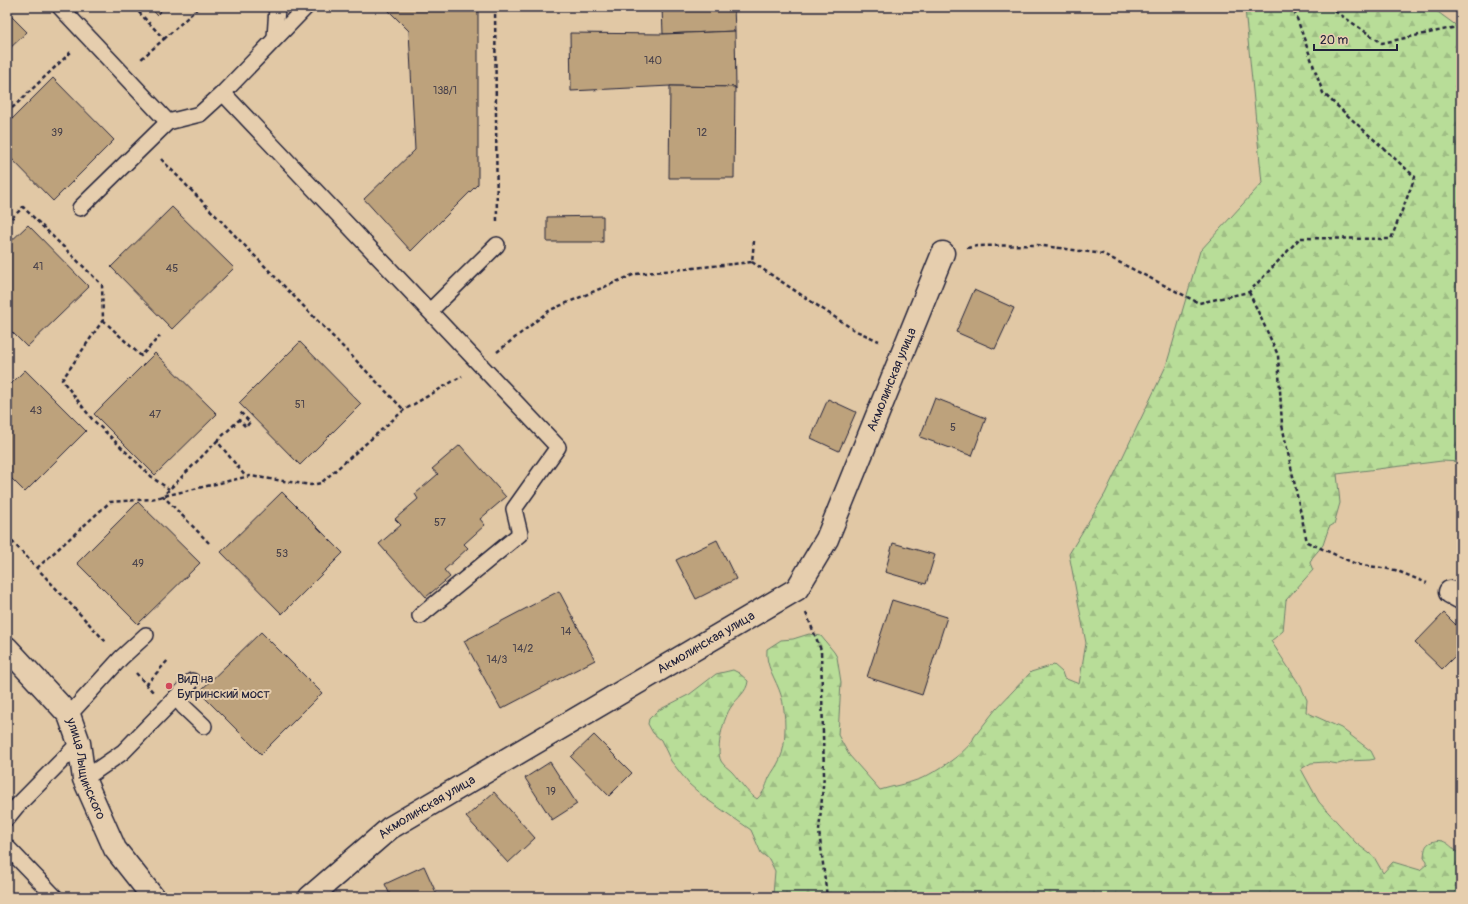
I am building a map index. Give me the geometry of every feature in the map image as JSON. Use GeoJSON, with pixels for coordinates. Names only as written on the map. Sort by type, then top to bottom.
{"type":"FeatureCollection","features":[{"type":"Feature","properties":{"kind":"street","name":"Акмолинская улица"},"geometry":{"type":"LineString","coordinates":[[310,897],[390,828],[797,589],[827,539],[943,253]]}},
{"type":"Feature","properties":{"kind":"street","name":"улица Лыщинского"},"geometry":{"type":"LineString","coordinates":[[10,658],[69,715],[79,743],[84,779],[115,849],[153,897]]}},
{"type":"Feature","properties":{"kind":"lane"},"geometry":{"type":"LineString","coordinates":[[60,7],[168,122]]}},
{"type":"Feature","properties":{"kind":"lane"},"geometry":{"type":"LineString","coordinates":[[275,38],[277,7]]}},
{"type":"Feature","properties":{"kind":"lane"},"geometry":{"type":"LineString","coordinates":[[80,208],[168,122],[200,114],[223,93],[306,7]]}},
{"type":"Feature","properties":{"kind":"lane"},"geometry":{"type":"LineString","coordinates":[[223,93],[558,447],[514,509],[520,534],[420,616]]}},
{"type":"Feature","properties":{"kind":"lane"},"geometry":{"type":"LineString","coordinates":[[430,310],[497,245]]}},
{"type":"Feature","properties":{"kind":"lane"},"geometry":{"type":"LineString","coordinates":[[69,715],[121,658],[146,635]]}},
{"type":"Feature","properties":{"kind":"lane"},"geometry":{"type":"LineString","coordinates":[[84,779],[123,752],[192,681]]}},
{"type":"Feature","properties":{"kind":"lane"},"geometry":{"type":"LineString","coordinates":[[176,697],[204,726]]}},
{"type":"Feature","properties":{"kind":"lane"},"geometry":{"type":"LineString","coordinates":[[7,818],[79,743]]}},
{"type":"Feature","properties":{"kind":"lane"},"geometry":{"type":"LineString","coordinates":[[7,847],[55,897]]}},
{"type":"Feature","properties":{"kind":"path"},"geometry":{"type":"LineString","coordinates":[[134,7],[164,39]]}},
{"type":"Feature","properties":{"kind":"path"},"geometry":{"type":"LineString","coordinates":[[124,76],[199,7]]}},
{"type":"Feature","properties":{"kind":"path"},"geometry":{"type":"LineString","coordinates":[[495,7],[497,245]]}},
{"type":"Feature","properties":{"kind":"path"},"geometry":{"type":"LineString","coordinates":[[943,253],[977,246],[1037,245],[1102,254],[1199,303],[1249,292],[1300,238],[1391,239],[1415,177],[1323,93],[1294,7]]}},
{"type":"Feature","properties":{"kind":"path"},"geometry":{"type":"LineString","coordinates":[[1329,7],[1382,43],[1461,26]]}},
{"type":"Feature","properties":{"kind":"path"},"geometry":{"type":"LineString","coordinates":[[7,113],[87,36]]}},
{"type":"Feature","properties":{"kind":"path"},"geometry":{"type":"LineString","coordinates":[[146,144],[404,410]]}},
{"type":"Feature","properties":{"kind":"path"},"geometry":{"type":"LineString","coordinates":[[7,223],[24,207],[102,285],[103,320],[62,380],[92,419],[154,479],[170,489]]}},
{"type":"Feature","properties":{"kind":"path"},"geometry":{"type":"LineString","coordinates":[[752,262],[754,241]]}},
{"type":"Feature","properties":{"kind":"path"},"geometry":{"type":"LineString","coordinates":[[37,568],[110,502],[151,499],[250,476],[311,485],[321,483],[404,410],[481,365],[550,310],[635,274],[752,262],[854,330],[903,352]]}},
{"type":"Feature","properties":{"kind":"path"},"geometry":{"type":"LineString","coordinates":[[1249,292],[1278,355],[1282,426],[1307,542],[1356,564],[1395,570],[1456,595]]}},
{"type":"Feature","properties":{"kind":"path"},"geometry":{"type":"LineString","coordinates":[[103,320],[141,356],[160,336]]}},
{"type":"Feature","properties":{"kind":"path"},"geometry":{"type":"LineString","coordinates":[[163,496],[238,420],[246,427],[250,422],[239,411]]}},
{"type":"Feature","properties":{"kind":"path"},"geometry":{"type":"LineString","coordinates":[[217,441],[246,477]]}},
{"type":"Feature","properties":{"kind":"path"},"geometry":{"type":"LineString","coordinates":[[163,496],[209,542]]}},
{"type":"Feature","properties":{"kind":"path"},"geometry":{"type":"LineString","coordinates":[[7,536],[146,684],[166,708]]}},
{"type":"Feature","properties":{"kind":"path"},"geometry":{"type":"LineString","coordinates":[[797,589],[821,650],[824,775],[819,831],[827,897]]}},
{"type":"Feature","properties":{"kind":"path"},"geometry":{"type":"LineString","coordinates":[[146,684],[169,660]]}},
{"type":"Feature","properties":{"kind":"green space"},"geometry":{"type":"Polygon","coordinates":[[[1314,7],[1431,7],[1461,29],[1461,462],[1442,461],[1337,474],[1340,503],[1334,524],[1329,527],[1323,545],[1312,558],[1310,563],[1313,570],[1286,600],[1283,631],[1271,641],[1301,687],[1307,700],[1306,712],[1341,728],[1371,751],[1375,759],[1349,761],[1338,764],[1326,762],[1311,763],[1301,769],[1319,802],[1356,843],[1374,857],[1383,873],[1393,862],[1420,870],[1427,864],[1424,857],[1425,849],[1429,843],[1439,840],[1452,847],[1461,856],[1461,897],[771,897],[773,895],[775,871],[769,859],[761,853],[751,830],[705,798],[689,784],[671,761],[661,740],[653,733],[648,724],[649,719],[657,711],[690,694],[716,674],[733,670],[739,673],[748,681],[744,692],[728,712],[721,733],[719,756],[723,764],[732,772],[749,793],[757,799],[766,787],[769,778],[780,759],[785,737],[783,702],[769,667],[767,649],[781,640],[793,639],[809,634],[821,636],[837,657],[841,682],[838,735],[849,755],[880,790],[920,779],[934,772],[959,755],[971,743],[996,709],[1031,672],[1054,665],[1062,672],[1064,678],[1079,684],[1086,643],[1069,554],[1105,494],[1166,366],[1200,251],[1262,183],[1245,9],[1314,7]]]}},
{"type":"Feature","properties":{"kind":"building"},"geometry":{"type":"Polygon","coordinates":[[[150,7],[165,7],[157,15],[150,7]]]}},
{"type":"Feature","properties":{"kind":"building"},"geometry":{"type":"Polygon","coordinates":[[[385,7],[478,7],[478,184],[411,251],[364,199],[415,150],[409,31],[385,7]]]}},
{"type":"Feature","properties":{"kind":"building"},"geometry":{"type":"Polygon","coordinates":[[[662,7],[734,7],[735,31],[663,34],[662,7]]]}},
{"type":"Feature","properties":{"kind":"building"},"geometry":{"type":"Polygon","coordinates":[[[7,12],[27,32],[7,51],[7,12]]]}},
{"type":"Feature","properties":{"kind":"building"},"geometry":{"type":"Polygon","coordinates":[[[735,31],[736,89],[735,87],[670,86],[571,91],[570,33],[663,34],[735,31]]]}},
{"type":"Feature","properties":{"kind":"building"},"geometry":{"type":"Polygon","coordinates":[[[53,78],[114,140],[53,201],[7,154],[7,124],[53,78]]]}},
{"type":"Feature","properties":{"kind":"building"},"geometry":{"type":"Polygon","coordinates":[[[670,86],[735,87],[734,178],[669,178],[670,86]]]}},
{"type":"Feature","properties":{"kind":"building"},"geometry":{"type":"Polygon","coordinates":[[[172,207],[234,268],[172,329],[111,267],[172,207]]]}},
{"type":"Feature","properties":{"kind":"building"},"geometry":{"type":"Polygon","coordinates":[[[603,216],[603,242],[547,242],[547,217],[603,216]]]}},
{"type":"Feature","properties":{"kind":"building"},"geometry":{"type":"Polygon","coordinates":[[[28,225],[89,287],[27,347],[7,327],[7,245],[28,225]]]}},
{"type":"Feature","properties":{"kind":"building"},"geometry":{"type":"Polygon","coordinates":[[[974,290],[1014,308],[995,349],[956,332],[974,290]]]}},
{"type":"Feature","properties":{"kind":"building"},"geometry":{"type":"Polygon","coordinates":[[[300,342],[361,404],[300,465],[239,403],[300,342]]]}},
{"type":"Feature","properties":{"kind":"building"},"geometry":{"type":"Polygon","coordinates":[[[155,353],[217,414],[155,475],[94,414],[155,353]]]}},
{"type":"Feature","properties":{"kind":"building"},"geometry":{"type":"Polygon","coordinates":[[[25,370],[86,431],[25,492],[7,474],[7,388],[25,370]]]}},
{"type":"Feature","properties":{"kind":"building"},"geometry":{"type":"Polygon","coordinates":[[[935,398],[986,418],[972,456],[920,437],[935,398]]]}},
{"type":"Feature","properties":{"kind":"building"},"geometry":{"type":"Polygon","coordinates":[[[828,399],[856,412],[839,451],[811,438],[828,399]]]}},
{"type":"Feature","properties":{"kind":"building"},"geometry":{"type":"Polygon","coordinates":[[[460,445],[506,497],[480,519],[485,525],[464,544],[468,548],[444,570],[450,577],[426,597],[379,544],[401,525],[395,519],[418,499],[415,494],[438,474],[432,469],[460,445]]]}},
{"type":"Feature","properties":{"kind":"building"},"geometry":{"type":"Polygon","coordinates":[[[282,492],[343,553],[282,614],[221,552],[282,492]]]}},
{"type":"Feature","properties":{"kind":"building"},"geometry":{"type":"Polygon","coordinates":[[[138,502],[200,563],[138,624],[77,563],[138,502]]]}},
{"type":"Feature","properties":{"kind":"building"},"geometry":{"type":"Polygon","coordinates":[[[717,540],[736,579],[696,599],[676,560],[717,540]]]}},
{"type":"Feature","properties":{"kind":"building"},"geometry":{"type":"Polygon","coordinates":[[[893,543],[935,555],[926,584],[885,572],[893,543]]]}},
{"type":"Feature","properties":{"kind":"building"},"geometry":{"type":"Polygon","coordinates":[[[559,591],[595,660],[501,709],[464,641],[559,591]]]}},
{"type":"Feature","properties":{"kind":"building"},"geometry":{"type":"Polygon","coordinates":[[[892,600],[947,617],[922,695],[867,677],[892,600]]]}},
{"type":"Feature","properties":{"kind":"building"},"geometry":{"type":"Polygon","coordinates":[[[1444,613],[1461,630],[1461,650],[1442,669],[1415,643],[1444,613]]]}},
{"type":"Feature","properties":{"kind":"building"},"geometry":{"type":"Polygon","coordinates":[[[261,632],[322,693],[261,754],[199,692],[261,632]]]}},
{"type":"Feature","properties":{"kind":"building"},"geometry":{"type":"Polygon","coordinates":[[[594,735],[632,773],[609,796],[571,757],[594,735]]]}},
{"type":"Feature","properties":{"kind":"building"},"geometry":{"type":"Polygon","coordinates":[[[550,762],[577,804],[552,820],[525,778],[550,762]]]}},
{"type":"Feature","properties":{"kind":"building"},"geometry":{"type":"Polygon","coordinates":[[[494,792],[535,838],[508,863],[466,817],[494,792]]]}},
{"type":"Feature","properties":{"kind":"building"},"geometry":{"type":"Polygon","coordinates":[[[424,866],[438,897],[391,897],[385,884],[424,866]]]}},
{"type":"Feature","properties":{"kind":"place","name":"Вид на Бугринский мост"},"geometry":{"type":"Point","coordinates":[169,686]}}]}
